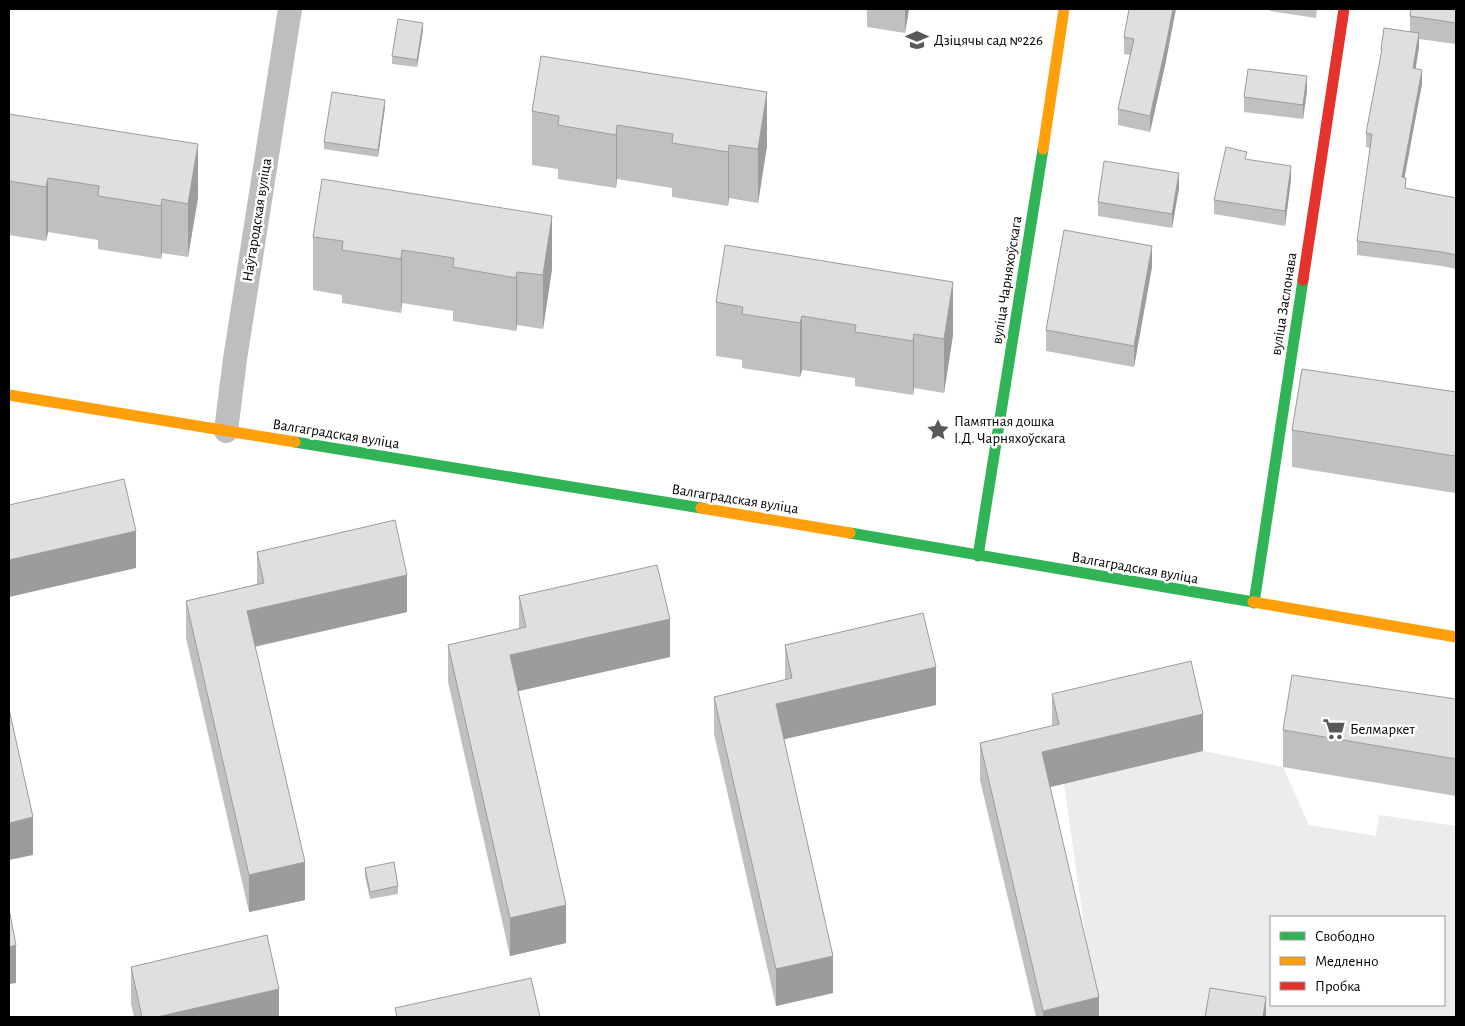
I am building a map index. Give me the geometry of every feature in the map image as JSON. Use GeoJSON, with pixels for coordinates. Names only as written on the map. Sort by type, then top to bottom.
{"type":"FeatureCollection","features":[{"type":"Feature","properties":{"kind":"main road","name":"вуліца Чарняхоўскага"},"geometry":{"type":"LineString","coordinates":[[978,556],[1064,9]]}},
{"type":"Feature","properties":{"kind":"main road","name":"вуліца Заслонава"},"geometry":{"type":"LineString","coordinates":[[1254,603],[1344,9]]}},
{"type":"Feature","properties":{"kind":"main road","name":"Валгаградская вуліца"},"geometry":{"type":"LineString","coordinates":[[9,395],[736,514],[1456,637]]}},
{"type":"Feature","properties":{"kind":"street","name":"Наўгародская вуліца"},"geometry":{"type":"LineString","coordinates":[[226,431],[235,359],[290,9]]}},
{"type":"Feature","properties":{"kind":"shaded area"},"geometry":{"type":"Polygon","coordinates":[[[1203,751],[1283,767],[1309,825],[1376,836],[1379,815],[1456,826],[1456,1017],[1097,1017],[1064,784],[1203,751]]]}},
{"type":"Feature","properties":{"kind":"building"},"geometry":{"type":"Polygon","coordinates":[[[1129,9],[1173,9],[1150,116],[1118,109],[1134,39],[1124,37],[1129,9]]]}},
{"type":"Feature","properties":{"kind":"building"},"geometry":{"type":"Polygon","coordinates":[[[1411,9],[1456,9],[1456,23],[1410,16],[1411,9]]]}},
{"type":"Feature","properties":{"kind":"building"},"geometry":{"type":"Polygon","coordinates":[[[398,19],[423,23],[417,60],[392,56],[398,19]]]}},
{"type":"Feature","properties":{"kind":"building"},"geometry":{"type":"Polygon","coordinates":[[[1384,28],[1419,33],[1413,68],[1422,70],[1402,177],[1406,178],[1405,188],[1456,198],[1456,255],[1357,241],[1372,134],[1366,133],[1382,49],[1384,28]]]}},
{"type":"Feature","properties":{"kind":"building"},"geometry":{"type":"Polygon","coordinates":[[[541,56],[767,92],[758,149],[729,145],[728,152],[672,143],[673,134],[617,125],[616,135],[558,125],[559,116],[532,111],[541,56]]]}},
{"type":"Feature","properties":{"kind":"building"},"geometry":{"type":"Polygon","coordinates":[[[1248,69],[1307,76],[1303,105],[1244,97],[1248,69]]]}},
{"type":"Feature","properties":{"kind":"building"},"geometry":{"type":"Polygon","coordinates":[[[332,92],[385,100],[378,150],[324,142],[332,92]]]}},
{"type":"Feature","properties":{"kind":"building"},"geometry":{"type":"Polygon","coordinates":[[[9,114],[198,144],[188,204],[162,199],[161,206],[98,196],[99,186],[48,178],[46,187],[9,181],[9,114]]]}},
{"type":"Feature","properties":{"kind":"building"},"geometry":{"type":"Polygon","coordinates":[[[1226,147],[1247,152],[1245,159],[1291,166],[1285,211],[1214,200],[1226,147]]]}},
{"type":"Feature","properties":{"kind":"building"},"geometry":{"type":"Polygon","coordinates":[[[1104,161],[1179,173],[1172,214],[1098,202],[1104,161]]]}},
{"type":"Feature","properties":{"kind":"building"},"geometry":{"type":"Polygon","coordinates":[[[322,179],[552,216],[543,275],[517,272],[516,278],[453,267],[454,258],[402,250],[401,259],[342,250],[343,241],[313,237],[322,179]]]}},
{"type":"Feature","properties":{"kind":"building"},"geometry":{"type":"Polygon","coordinates":[[[1064,230],[1152,246],[1134,346],[1046,330],[1064,230]]]}},
{"type":"Feature","properties":{"kind":"building"},"geometry":{"type":"Polygon","coordinates":[[[725,245],[953,282],[944,339],[914,334],[913,341],[855,332],[856,325],[802,316],[800,323],[742,314],[743,307],[716,302],[725,245]]]}},
{"type":"Feature","properties":{"kind":"building"},"geometry":{"type":"Polygon","coordinates":[[[1302,369],[1456,392],[1455,456],[1292,430],[1302,369]]]}},
{"type":"Feature","properties":{"kind":"building"},"geometry":{"type":"Polygon","coordinates":[[[124,479],[136,531],[9,560],[9,505],[124,479]]]}},
{"type":"Feature","properties":{"kind":"building"},"geometry":{"type":"Polygon","coordinates":[[[395,520],[407,575],[247,611],[305,862],[249,875],[186,601],[264,583],[257,552],[395,520]]]}},
{"type":"Feature","properties":{"kind":"building"},"geometry":{"type":"Polygon","coordinates":[[[657,565],[670,619],[510,655],[566,905],[510,918],[448,645],[526,627],[519,596],[657,565]]]}},
{"type":"Feature","properties":{"kind":"building"},"geometry":{"type":"Polygon","coordinates":[[[923,613],[936,667],[776,704],[833,956],[776,969],[714,697],[792,678],[785,645],[923,613]]]}},
{"type":"Feature","properties":{"kind":"building"},"geometry":{"type":"Polygon","coordinates":[[[1191,661],[1203,714],[1042,752],[1099,997],[1043,1011],[980,743],[1059,724],[1052,694],[1191,661]]]}},
{"type":"Feature","properties":{"kind":"building"},"geometry":{"type":"Polygon","coordinates":[[[1292,675],[1456,699],[1456,759],[1283,730],[1292,675]]]}},
{"type":"Feature","properties":{"kind":"building"},"geometry":{"type":"Polygon","coordinates":[[[9,709],[33,817],[9,823],[9,709]]]}},
{"type":"Feature","properties":{"kind":"building"},"geometry":{"type":"Polygon","coordinates":[[[394,862],[398,886],[370,892],[365,868],[394,862]]]}},
{"type":"Feature","properties":{"kind":"building"},"geometry":{"type":"Polygon","coordinates":[[[9,909],[16,945],[9,947],[9,909]]]}},
{"type":"Feature","properties":{"kind":"building"},"geometry":{"type":"Polygon","coordinates":[[[267,935],[279,989],[157,1017],[142,1017],[131,967],[267,935]]]}},
{"type":"Feature","properties":{"kind":"building"},"geometry":{"type":"Polygon","coordinates":[[[531,978],[540,1017],[397,1017],[395,1008],[531,978]]]}},
{"type":"Feature","properties":{"kind":"building"},"geometry":{"type":"Polygon","coordinates":[[[1210,988],[1266,997],[1263,1017],[1205,1017],[1210,988]]]}},
{"type":"Feature","properties":{"kind":"traffic: fast"},"geometry":{"type":"LineString","coordinates":[[978,556],[1043,149]]}},
{"type":"Feature","properties":{"kind":"traffic: fast"},"geometry":{"type":"LineString","coordinates":[[1254,603],[1303,280]]}},
{"type":"Feature","properties":{"kind":"traffic: fast"},"geometry":{"type":"LineString","coordinates":[[295,442],[701,508]]}},
{"type":"Feature","properties":{"kind":"traffic: fast"},"geometry":{"type":"LineString","coordinates":[[850,533],[1253,602]]}},
{"type":"Feature","properties":{"kind":"traffic: slow"},"geometry":{"type":"LineString","coordinates":[[1043,149],[1064,9]]}},
{"type":"Feature","properties":{"kind":"traffic: slow"},"geometry":{"type":"LineString","coordinates":[[9,395],[295,442]]}},
{"type":"Feature","properties":{"kind":"traffic: slow"},"geometry":{"type":"LineString","coordinates":[[701,508],[850,533]]}},
{"type":"Feature","properties":{"kind":"traffic: slow"},"geometry":{"type":"LineString","coordinates":[[1253,602],[1456,637]]}},
{"type":"Feature","properties":{"kind":"traffic: jam"},"geometry":{"type":"LineString","coordinates":[[1303,280],[1344,9]]}},
{"type":"Feature","properties":{"kind":"place","name":"Дзіцячы сад №226"},"geometry":{"type":"Point","coordinates":[917,40]}},
{"type":"Feature","properties":{"kind":"place","name":"Памятная дошка І.Д. Чарняхоўскага"},"geometry":{"type":"Point","coordinates":[938,430]}},
{"type":"Feature","properties":{"kind":"place","name":"Белмаркет"},"geometry":{"type":"Point","coordinates":[1334,729]}}]}
